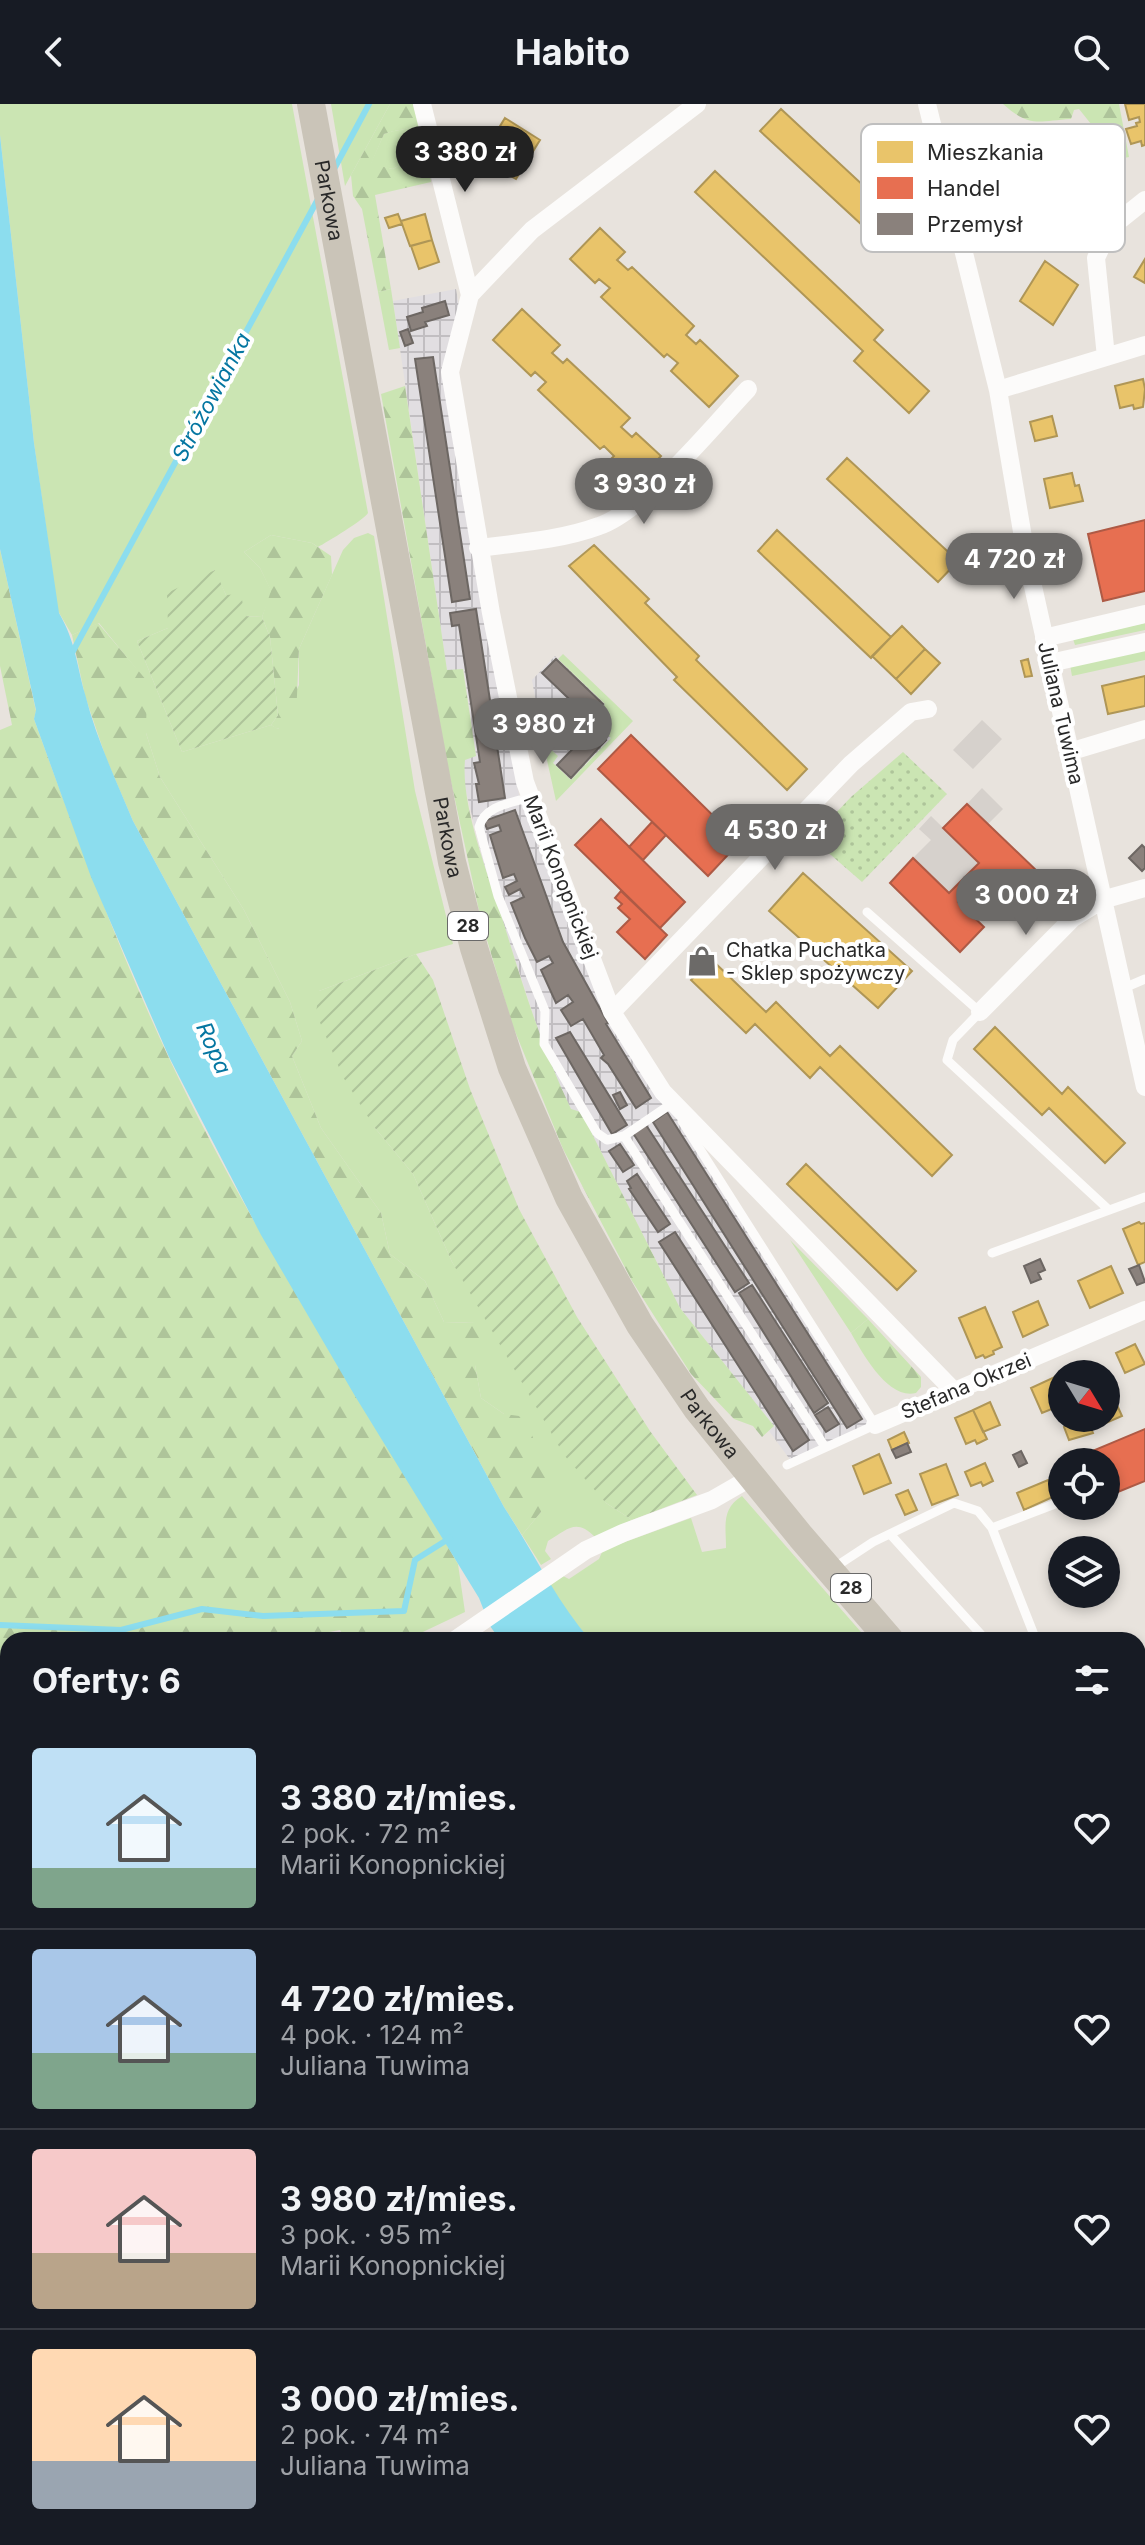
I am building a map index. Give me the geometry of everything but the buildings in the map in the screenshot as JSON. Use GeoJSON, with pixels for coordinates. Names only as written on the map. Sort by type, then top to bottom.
{"type":"FeatureCollection","features":[{"type":"Feature","properties":{"kind":"main road","name":"Parkowa"},"geometry":{"type":"LineString","coordinates":[[313,118],[452,862],[512,1068],[569,1198],[626,1300],[697,1409],[883,1632]]}},
{"type":"Feature","properties":{"kind":"main road","name":"Parkowa"},"geometry":{"type":"LineString","coordinates":[[801,1537],[893,1632]]}},
{"type":"Feature","properties":{"kind":"street"},"geometry":{"type":"LineString","coordinates":[[422,104],[470,295]]}},
{"type":"Feature","properties":{"kind":"street","name":"Marii Konopnickiej"},"geometry":{"type":"LineString","coordinates":[[697,104],[532,230],[470,295],[450,372],[478,548],[525,782],[612,1012],[667,1098],[954,1391]]}},
{"type":"Feature","properties":{"kind":"street","name":"Juliana Tuwima"},"geometry":{"type":"LineString","coordinates":[[927,104],[932,124]]}},
{"type":"Feature","properties":{"kind":"street"},"geometry":{"type":"LineString","coordinates":[[1125,216],[1145,200]]}},
{"type":"Feature","properties":{"kind":"street","name":"Juliana Tuwima"},"geometry":{"type":"LineString","coordinates":[[964,252],[998,390],[1026,555],[1145,1087]]}},
{"type":"Feature","properties":{"kind":"street"},"geometry":{"type":"LineString","coordinates":[[1099,252],[1096,258],[1106,357]]}},
{"type":"Feature","properties":{"kind":"street"},"geometry":{"type":"LineString","coordinates":[[998,390],[1145,345]]}},
{"type":"Feature","properties":{"kind":"street"},"geometry":{"type":"LineString","coordinates":[[478,548],[547,539],[601,526],[633,508],[748,389]]}},
{"type":"Feature","properties":{"kind":"street"},"geometry":{"type":"LineString","coordinates":[[1044,638],[1145,614]]}},
{"type":"Feature","properties":{"kind":"street"},"geometry":{"type":"LineString","coordinates":[[1050,663],[1145,642]]}},
{"type":"Feature","properties":{"kind":"street"},"geometry":{"type":"LineString","coordinates":[[612,1012],[851,764],[911,712],[928,709]]}},
{"type":"Feature","properties":{"kind":"street"},"geometry":{"type":"LineString","coordinates":[[1069,752],[1145,729]]}},
{"type":"Feature","properties":{"kind":"street"},"geometry":{"type":"LineString","coordinates":[[980,1012],[1073,918],[1102,900],[1145,888]]}},
{"type":"Feature","properties":{"kind":"street","name":"Stefana Okrzei"},"geometry":{"type":"LineString","coordinates":[[875,1425],[1145,1310]]}},
{"type":"Feature","properties":{"kind":"street"},"geometry":{"type":"LineString","coordinates":[[467,1632],[586,1550],[712,1500],[752,1477]]}},
{"type":"Feature","properties":{"kind":"lane"},"geometry":{"type":"LineString","coordinates":[[531,797],[492,809],[482,818],[479,827],[498,896],[545,1011],[544,1044],[597,1133],[607,1140],[624,1136],[667,1098],[875,1425],[787,1465]]}},
{"type":"Feature","properties":{"kind":"lane"},"geometry":{"type":"LineString","coordinates":[[867,912],[980,1012],[953,1040],[947,1060],[1109,1210]]}},
{"type":"Feature","properties":{"kind":"lane"},"geometry":{"type":"LineString","coordinates":[[1124,988],[1145,979]]}},
{"type":"Feature","properties":{"kind":"lane"},"geometry":{"type":"LineString","coordinates":[[624,1136],[825,1447]]}},
{"type":"Feature","properties":{"kind":"lane"},"geometry":{"type":"LineString","coordinates":[[992,1253],[1145,1197]]}},
{"type":"Feature","properties":{"kind":"lane"},"geometry":{"type":"LineString","coordinates":[[832,1569],[890,1534],[954,1503],[978,1511],[992,1528],[1033,1632]]}},
{"type":"Feature","properties":{"kind":"lane"},"geometry":{"type":"LineString","coordinates":[[992,1528],[1048,1507]]}},
{"type":"Feature","properties":{"kind":"lane"},"geometry":{"type":"LineString","coordinates":[[890,1534],[979,1632]]}},
{"type":"Feature","properties":{"kind":"shaded area"},"geometry":{"type":"Polygon","coordinates":[[[456,289],[460,311],[444,367],[519,795],[578,949],[676,1109],[877,1422],[791,1461],[769,1431],[774,1426],[680,1308],[581,1112],[571,1110],[549,1063],[483,861],[463,779],[464,760],[476,755],[464,670],[447,671],[393,301],[456,289]]]}},
{"type":"Feature","properties":{"kind":"shaded area"},"geometry":{"type":"Polygon","coordinates":[[[555,656],[605,704],[611,738],[571,780],[553,762],[558,756],[543,742],[532,680],[555,656]]]}},
{"type":"Feature","properties":{"kind":"shaded area"},"geometry":{"type":"Polygon","coordinates":[[[982,720],[1002,739],[973,769],[953,750],[982,720]]]}},
{"type":"Feature","properties":{"kind":"shaded area"},"geometry":{"type":"Polygon","coordinates":[[[982,788],[1003,809],[988,824],[967,804],[982,788]]]}},
{"type":"Feature","properties":{"kind":"shaded area"},"geometry":{"type":"Polygon","coordinates":[[[931,816],[979,863],[949,893],[913,858],[931,840],[919,829],[931,816]]]}},
{"type":"Feature","properties":{"kind":"green space"},"geometry":{"type":"Polygon","coordinates":[[[0,104],[292,104],[368,513],[318,547],[271,535],[244,552],[260,568],[272,592],[262,617],[245,616],[226,595],[214,570],[168,628],[137,641],[182,752],[271,725],[278,729],[299,685],[299,649],[343,550],[354,538],[368,533],[374,536],[415,791],[453,944],[416,954],[319,991],[375,1128],[413,1174],[452,1262],[606,1503],[632,1520],[595,1537],[582,1528],[567,1529],[548,1541],[545,1551],[551,1559],[541,1565],[522,1535],[541,1512],[541,1494],[504,1414],[481,1398],[475,1365],[475,1323],[444,1322],[425,1281],[390,1254],[381,1213],[321,1128],[292,1056],[302,1041],[290,1002],[244,910],[160,777],[146,733],[146,681],[99,623],[72,635],[58,611],[34,443],[0,135],[0,104]]]}},
{"type":"Feature","properties":{"kind":"green space"},"geometry":{"type":"Polygon","coordinates":[[[331,104],[390,104],[345,186],[331,104]]]}},
{"type":"Feature","properties":{"kind":"green space"},"geometry":{"type":"Polygon","coordinates":[[[390,104],[413,104],[419,124],[384,134],[371,164],[393,169],[411,158],[427,160],[431,182],[375,195],[391,289],[378,292],[362,209],[353,196],[351,175],[390,104]]]}},
{"type":"Feature","properties":{"kind":"green space"},"geometry":{"type":"Polygon","coordinates":[[[1003,104],[1119,104],[1123,124],[1091,124],[1079,109],[1074,110],[1071,119],[1042,121],[1027,120],[1003,104]]]}},
{"type":"Feature","properties":{"kind":"green space"},"geometry":{"type":"Polygon","coordinates":[[[419,124],[427,160],[411,158],[393,169],[370,165],[384,134],[419,124]]]}},
{"type":"Feature","properties":{"kind":"green space"},"geometry":{"type":"Polygon","coordinates":[[[1125,136],[1129,157],[1125,158],[1125,136]]]}},
{"type":"Feature","properties":{"kind":"green space"},"geometry":{"type":"Polygon","coordinates":[[[391,289],[400,348],[389,350],[378,292],[391,289]]]}},
{"type":"Feature","properties":{"kind":"green space"},"geometry":{"type":"Polygon","coordinates":[[[405,386],[447,670],[463,669],[476,756],[465,760],[470,815],[531,1010],[571,1109],[581,1112],[680,1308],[774,1426],[762,1437],[753,1426],[734,1419],[691,1374],[632,1281],[563,1149],[512,1024],[481,920],[447,763],[381,394],[405,386]]]}},
{"type":"Feature","properties":{"kind":"green space"},"geometry":{"type":"Polygon","coordinates":[[[271,535],[312,543],[331,556],[332,575],[299,649],[296,718],[277,729],[271,725],[278,715],[270,637],[262,617],[271,591],[260,568],[244,552],[271,535]]]}},
{"type":"Feature","properties":{"kind":"green space"},"geometry":{"type":"Polygon","coordinates":[[[0,549],[36,711],[34,719],[97,889],[149,1015],[200,1121],[270,1250],[458,1564],[465,1612],[423,1632],[0,1632],[0,730],[12,725],[0,666],[0,549]]]}},
{"type":"Feature","properties":{"kind":"green space"},"geometry":{"type":"Polygon","coordinates":[[[215,570],[226,595],[241,594],[245,616],[262,617],[270,637],[278,715],[271,725],[182,752],[137,641],[168,628],[167,593],[215,570]]]}},
{"type":"Feature","properties":{"kind":"green space"},"geometry":{"type":"Polygon","coordinates":[[[98,623],[147,681],[146,733],[160,777],[244,910],[290,1002],[302,1041],[292,1056],[321,1128],[381,1213],[390,1254],[425,1281],[444,1322],[475,1323],[486,1338],[475,1365],[481,1398],[504,1414],[519,1416],[530,1430],[549,1479],[541,1494],[541,1512],[522,1535],[504,1507],[133,821],[106,758],[85,696],[72,635],[98,623]]]}},
{"type":"Feature","properties":{"kind":"green space"},"geometry":{"type":"Polygon","coordinates":[[[1145,623],[1145,630],[1075,645],[1073,639],[1145,623]]]}},
{"type":"Feature","properties":{"kind":"green space"},"geometry":{"type":"Polygon","coordinates":[[[1145,649],[1145,660],[1072,676],[1070,665],[1145,649]]]}},
{"type":"Feature","properties":{"kind":"green space"},"geometry":{"type":"Polygon","coordinates":[[[563,654],[633,721],[556,801],[543,742],[558,756],[553,763],[571,780],[611,738],[591,719],[605,704],[558,659],[563,654]]]}},
{"type":"Feature","properties":{"kind":"green space"},"geometry":{"type":"Polygon","coordinates":[[[903,752],[947,794],[862,882],[816,842],[816,834],[851,797],[903,752]]]}},
{"type":"Feature","properties":{"kind":"green space"},"geometry":{"type":"Polygon","coordinates":[[[416,954],[433,980],[470,1089],[519,1209],[577,1317],[650,1431],[697,1495],[632,1520],[606,1503],[564,1455],[452,1262],[413,1174],[375,1128],[343,1077],[316,1013],[319,991],[416,954]]]}},
{"type":"Feature","properties":{"kind":"green space"},"geometry":{"type":"Polygon","coordinates":[[[790,1240],[868,1319],[851,1333],[790,1240]]]}},
{"type":"Feature","properties":{"kind":"green space"},"geometry":{"type":"Polygon","coordinates":[[[868,1319],[921,1377],[921,1387],[916,1393],[896,1390],[886,1383],[862,1352],[851,1333],[868,1319]]]}},
{"type":"Feature","properties":{"kind":"green space"},"geometry":{"type":"Polygon","coordinates":[[[742,1496],[861,1632],[583,1632],[566,1612],[549,1583],[563,1576],[569,1579],[599,1559],[603,1550],[691,1518],[702,1552],[726,1548],[728,1512],[742,1496]]]}},
{"type":"Feature","properties":{"kind":"water","name":"Ropa"},"geometry":{"type":"Polygon","coordinates":[[[0,135],[34,443],[59,613],[72,643],[107,759],[133,821],[504,1507],[555,1592],[584,1632],[494,1632],[479,1598],[261,1235],[169,1057],[91,877],[34,719],[36,710],[0,549],[0,135]]]}},
{"type":"Feature","properties":{"kind":"waterway","name":"Stróżowianka"},"geometry":{"type":"LineString","coordinates":[[333,171],[369,104]]}},
{"type":"Feature","properties":{"kind":"waterway","name":"Stróżowianka"},"geometry":{"type":"LineString","coordinates":[[72,653],[318,199]]}},
{"type":"Feature","properties":{"kind":"waterway"},"geometry":{"type":"LineString","coordinates":[[0,1625],[121,1630],[202,1609],[263,1616],[404,1611],[415,1560],[450,1538]]}},
{"type":"Feature","properties":{"kind":"place","name":"Chatka Puchatka - Sklep spożywczy"},"geometry":{"type":"Point","coordinates":[702,961]}}]}
